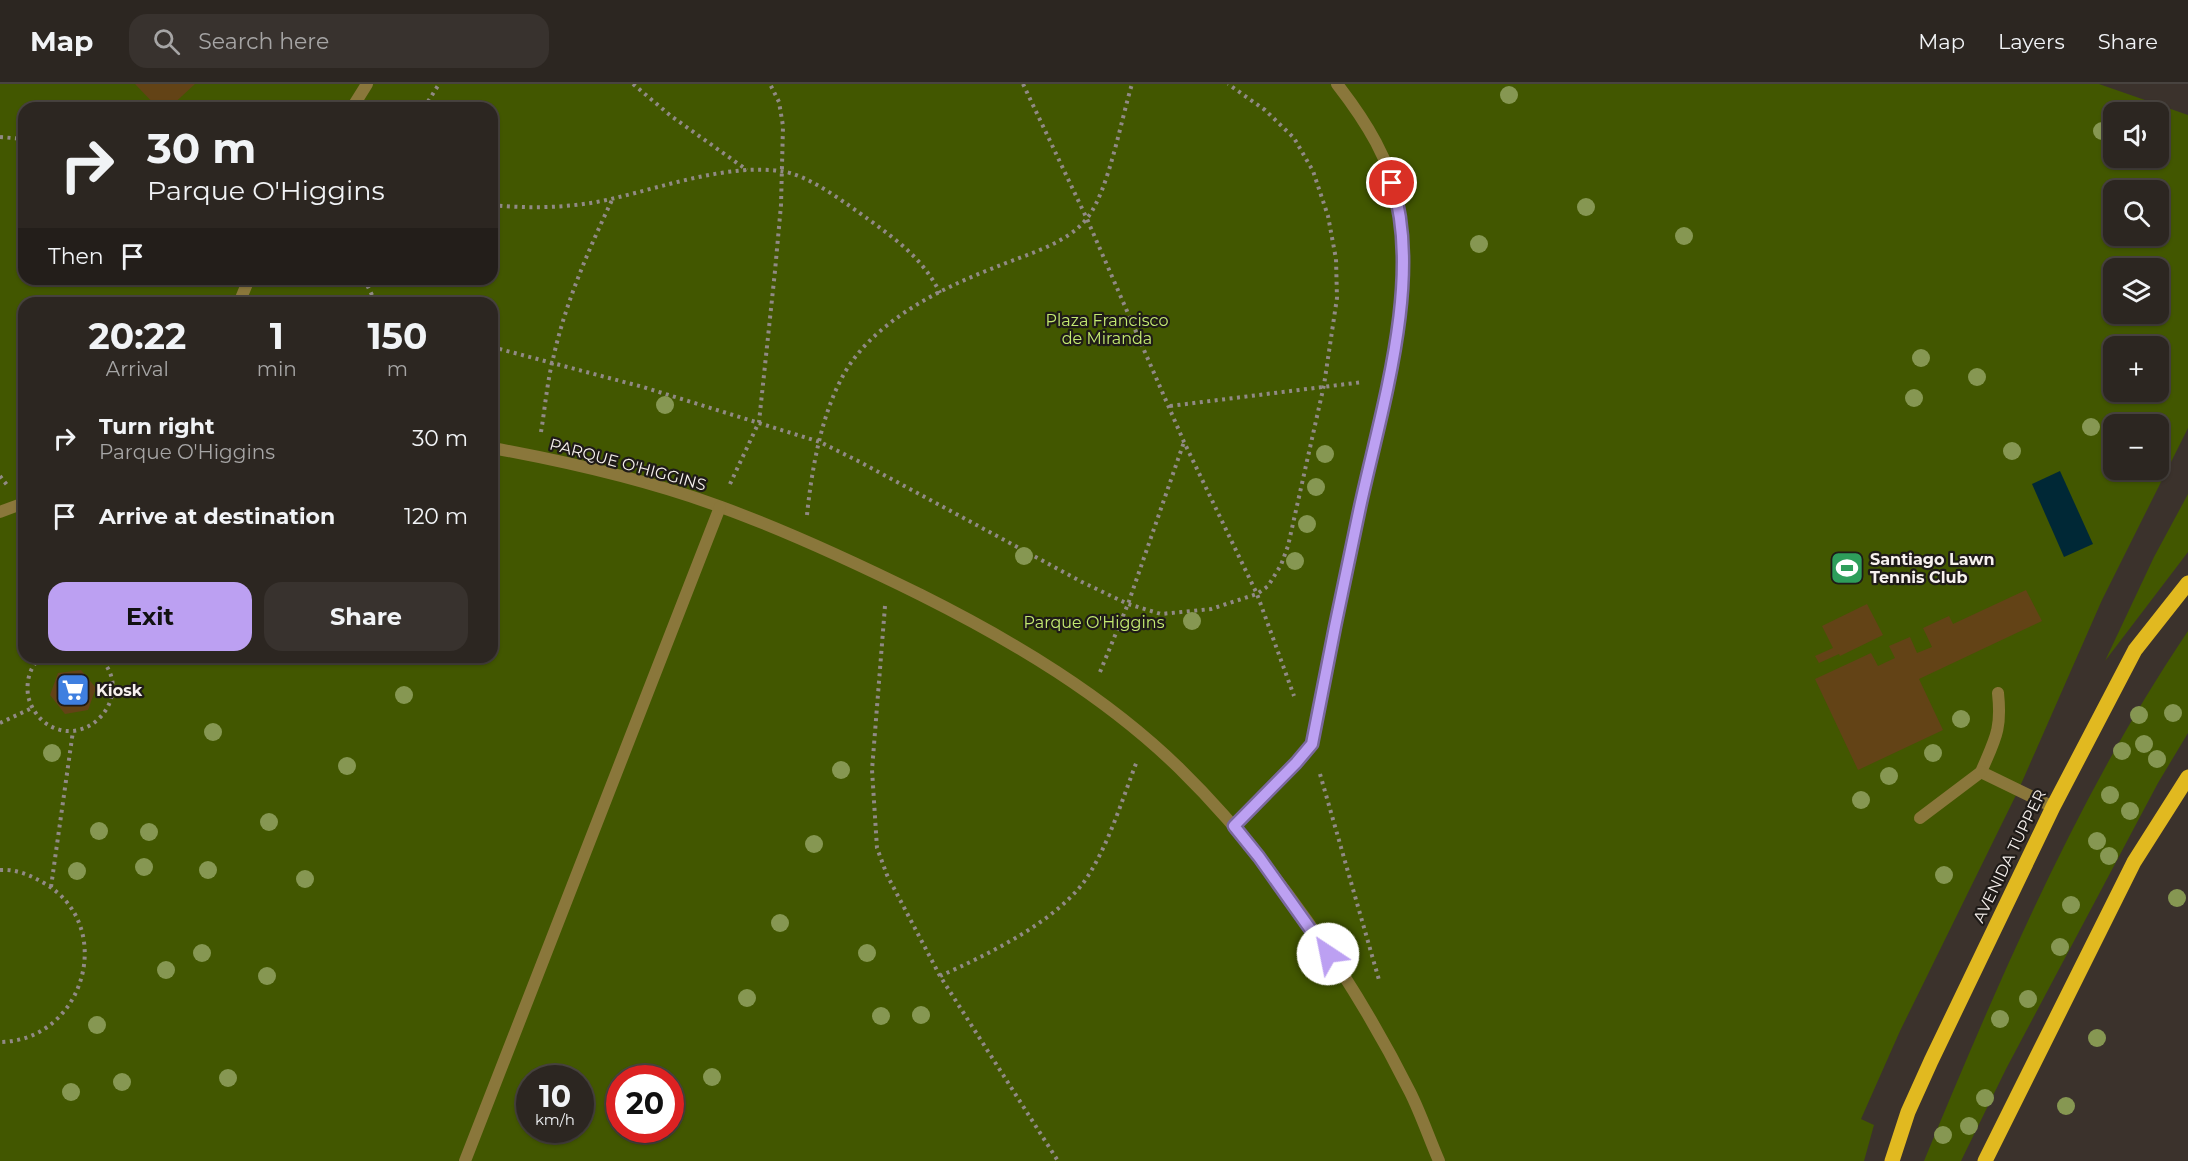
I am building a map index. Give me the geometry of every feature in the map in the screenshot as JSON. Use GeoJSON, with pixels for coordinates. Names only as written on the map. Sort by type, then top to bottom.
{"type":"FeatureCollection","features":[{"type":"Feature","properties":{"kind":"main road","name":"AVENIDA TUPPER"},"geometry":{"type":"LineString","coordinates":[[1892,1161],[1908,1112],[1931,1061],[2053,807],[2136,650],[2188,583]]}},
{"type":"Feature","properties":{"kind":"main road"},"geometry":{"type":"LineString","coordinates":[[1985,1161],[2134,862],[2188,777]]}},
{"type":"Feature","properties":{"kind":"lane"},"geometry":{"type":"LineString","coordinates":[[356,102],[367,84]]}},
{"type":"Feature","properties":{"kind":"lane"},"geometry":{"type":"LineString","coordinates":[[1234,826],[1312,744],[1395,343],[1403,243],[1399,206],[1381,152],[1359,111],[1336,84]]}},
{"type":"Feature","properties":{"kind":"lane","name":"PARQUE O'HIGGINS"},"geometry":{"type":"LineString","coordinates":[[498,449],[538,456],[646,483],[720,507],[804,540],[887,578],[982,626],[1090,694],[1178,767],[1234,826],[1293,902],[1348,984],[1411,1094],[1438,1161]]}},
{"type":"Feature","properties":{"kind":"lane"},"geometry":{"type":"LineString","coordinates":[[0,512],[18,505]]}},
{"type":"Feature","properties":{"kind":"lane"},"geometry":{"type":"LineString","coordinates":[[465,1161],[720,507]]}},
{"type":"Feature","properties":{"kind":"lane"},"geometry":{"type":"LineString","coordinates":[[1920,818],[1981,772],[2001,719],[1998,693]]}},
{"type":"Feature","properties":{"kind":"lane"},"geometry":{"type":"LineString","coordinates":[[1981,772],[2053,807]]}},
{"type":"Feature","properties":{"kind":"path"},"geometry":{"type":"LineString","coordinates":[[428,102],[439,84]]}},
{"type":"Feature","properties":{"kind":"path"},"geometry":{"type":"LineString","coordinates":[[633,84],[671,116],[747,170]]}},
{"type":"Feature","properties":{"kind":"path"},"geometry":{"type":"LineString","coordinates":[[720,507],[759,422],[781,205],[783,126],[779,102],[770,84]]}},
{"type":"Feature","properties":{"kind":"path"},"geometry":{"type":"LineString","coordinates":[[1023,84],[1087,219],[1184,442],[1257,594],[1296,701]]}},
{"type":"Feature","properties":{"kind":"path"},"geometry":{"type":"LineString","coordinates":[[804,540],[809,493],[819,442],[840,384],[855,357],[878,333],[918,304],[1066,236],[1087,219],[1104,184],[1132,84]]}},
{"type":"Feature","properties":{"kind":"path"},"geometry":{"type":"LineString","coordinates":[[498,348],[552,361],[819,442],[870,467],[1082,582],[1128,604],[1161,614],[1211,609],[1257,594],[1268,586],[1281,565],[1288,546],[1324,385],[1336,298],[1336,260],[1328,216],[1313,171],[1294,138],[1265,110],[1228,84]]}},
{"type":"Feature","properties":{"kind":"path"},"geometry":{"type":"LineString","coordinates":[[0,137],[18,138]]}},
{"type":"Feature","properties":{"kind":"path"},"geometry":{"type":"LineString","coordinates":[[498,205],[534,208],[612,199],[747,170],[782,171],[809,181],[891,236],[925,267],[940,293]]}},
{"type":"Feature","properties":{"kind":"path"},"geometry":{"type":"LineString","coordinates":[[538,456],[552,361],[571,296],[590,246],[612,199]]}},
{"type":"Feature","properties":{"kind":"path"},"geometry":{"type":"LineString","coordinates":[[1170,406],[1324,385],[1388,380]]}},
{"type":"Feature","properties":{"kind":"path"},"geometry":{"type":"LineString","coordinates":[[1090,694],[1128,604],[1184,442]]}},
{"type":"Feature","properties":{"kind":"path"},"geometry":{"type":"LineString","coordinates":[[887,578],[872,770],[877,848],[887,875],[940,976],[1058,1161]]}},
{"type":"Feature","properties":{"kind":"path"},"geometry":{"type":"LineString","coordinates":[[36,663],[30,671],[27,683],[32,708],[49,726],[73,731],[86,728],[106,711],[113,686],[110,673],[103,663]]}},
{"type":"Feature","properties":{"kind":"path"},"geometry":{"type":"LineString","coordinates":[[0,723],[32,708]]}},
{"type":"Feature","properties":{"kind":"path"},"geometry":{"type":"LineString","coordinates":[[51,887],[73,731]]}},
{"type":"Feature","properties":{"kind":"path"},"geometry":{"type":"LineString","coordinates":[[940,976],[1017,937],[1058,907],[1087,877],[1107,839],[1144,739]]}},
{"type":"Feature","properties":{"kind":"path"},"geometry":{"type":"LineString","coordinates":[[1312,744],[1379,981]]}},
{"type":"Feature","properties":{"kind":"path"},"geometry":{"type":"LineString","coordinates":[[0,870],[30,875],[51,887],[70,906],[82,930],[86,956],[82,982],[70,1005],[52,1025],[29,1037],[0,1042]]}},
{"type":"Feature","properties":{"kind":"green space","name":"Parque O'Higgins"},"geometry":{"type":"Polygon","coordinates":[[[0,84],[2099,84],[2151,102],[2103,102],[2103,168],[2169,168],[2169,108],[2188,115],[2188,428],[2169,466],[2169,414],[2103,414],[2103,480],[2162,480],[2102,600],[2018,791],[1900,1031],[1861,1119],[1874,1125],[1864,1161],[0,1161],[0,84]]]}},
{"type":"Feature","properties":{"kind":"green space"},"geometry":{"type":"Polygon","coordinates":[[[2188,494],[2188,552],[2105,661],[2154,557],[2188,494]]]}},
{"type":"Feature","properties":{"kind":"green space"},"geometry":{"type":"Polygon","coordinates":[[[2188,631],[2188,733],[2158,783],[2006,1069],[1961,1161],[1924,1161],[1981,1025],[2043,889],[2111,757],[2148,693],[2188,631]]]}},
{"type":"Feature","properties":{"kind":"water"},"geometry":{"type":"Polygon","coordinates":[[[2060,471],[2093,544],[2064,557],[2032,484],[2060,471]]]}},
{"type":"Feature","properties":{"kind":"building"},"geometry":{"type":"Polygon","coordinates":[[[135,84],[195,84],[176,102],[152,102],[135,84]]]}},
{"type":"Feature","properties":{"kind":"building"},"geometry":{"type":"Polygon","coordinates":[[[2026,590],[2042,621],[1919,679],[1943,730],[1858,770],[1815,679],[1871,653],[1878,666],[1895,658],[1889,646],[1910,637],[1917,653],[1932,647],[1923,628],[1949,616],[1953,624],[2026,590]]]}},
{"type":"Feature","properties":{"kind":"building"},"geometry":{"type":"Polygon","coordinates":[[[1867,604],[1883,635],[1840,656],[1839,654],[1819,663],[1815,656],[1833,648],[1822,626],[1867,604]]]}},
{"type":"Feature","properties":{"kind":"building"},"geometry":{"type":"Polygon","coordinates":[[[81,670],[96,688],[88,710],[65,714],[50,695],[58,673],[81,670]]]}},
{"type":"Feature","properties":{"kind":"place","name":"Santiago Lawn Tennis Club"},"geometry":{"type":"Point","coordinates":[1847,568]}},
{"type":"Feature","properties":{"kind":"place","name":"Kiosk"},"geometry":{"type":"Point","coordinates":[73,690]}},
{"type":"Feature","properties":{"kind":"route"},"geometry":{"type":"LineString","coordinates":[[1328,954],[1293,902],[1234,826],[1312,744],[1343,584],[1395,343],[1403,243],[1399,206],[1392,183]]}},
{"type":"Feature","properties":{"kind":"park label","name":"Plaza Francisco de Miranda"},"geometry":{"type":"Point","coordinates":[1107,329]}}]}
